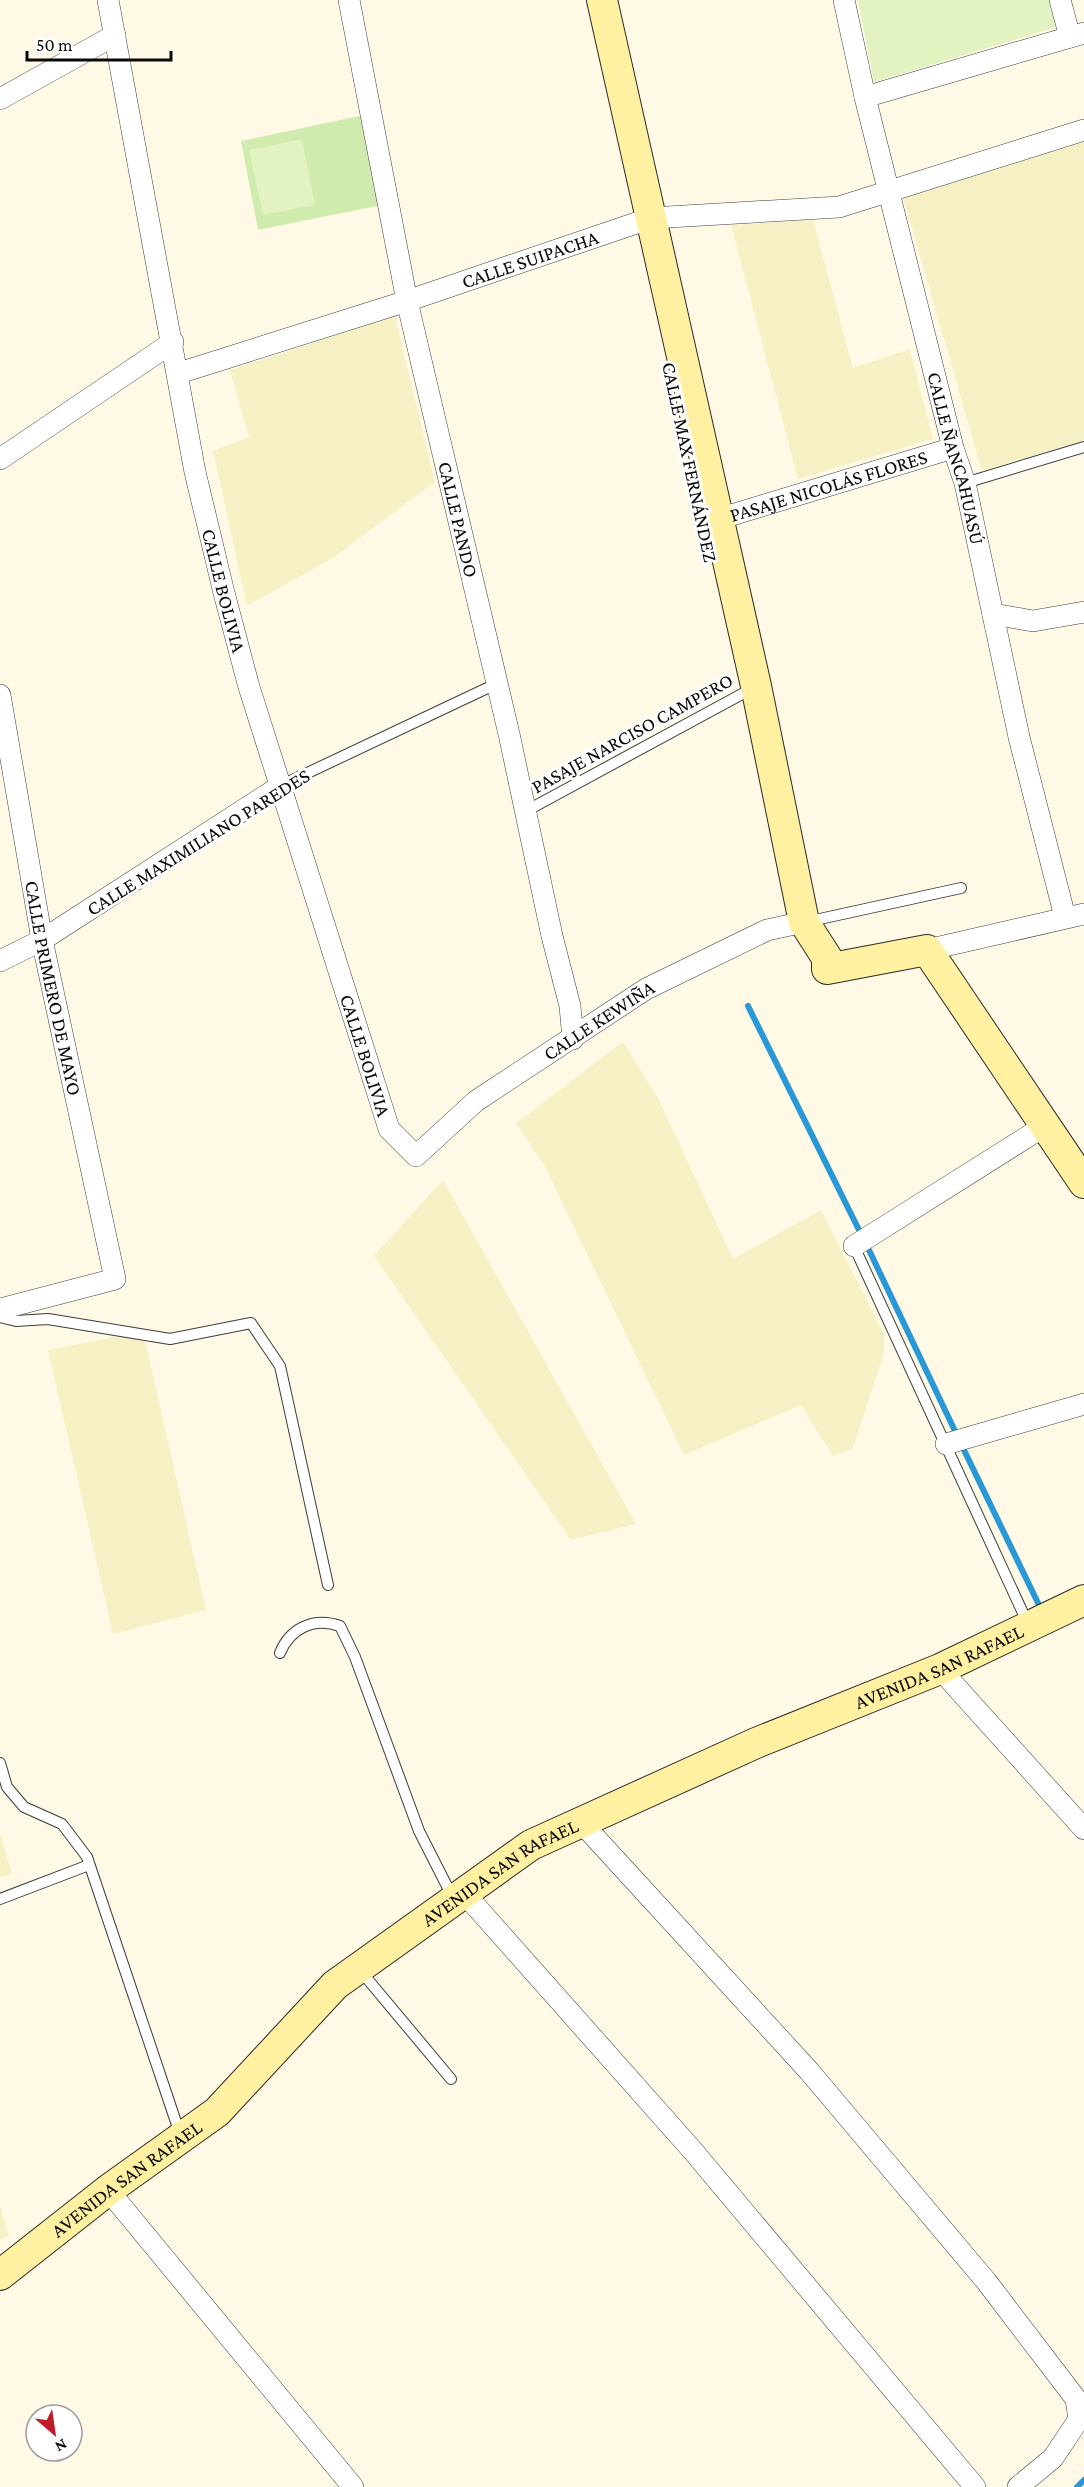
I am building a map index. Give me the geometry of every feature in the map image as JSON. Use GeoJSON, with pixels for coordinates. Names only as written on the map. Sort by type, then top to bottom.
{"type":"FeatureCollection","features":[{"type":"Feature","properties":{"kind":"street","name":"CALLE BOLIVIA"},"geometry":{"type":"LineString","coordinates":[[108,0],[179,373],[195,472],[249,687],[390,1129],[416,1156]]}},
{"type":"Feature","properties":{"kind":"street","name":"CALLE PANDO"},"geometry":{"type":"LineString","coordinates":[[349,0],[407,301],[498,683],[552,936],[570,1006],[573,1039]]}},
{"type":"Feature","properties":{"kind":"street","name":"CALLE MAX FERNÁNDEZ"},"geometry":{"type":"LineString","coordinates":[[587,0],[644,221],[712,521],[796,924]]}},
{"type":"Feature","properties":{"kind":"street","name":"CALLE MAX FERNÁNDEZ"},"geometry":{"type":"LineString","coordinates":[[602,0],[644,221]]}},
{"type":"Feature","properties":{"kind":"street","name":"CALLE ÑANCAHUASÚ"},"geometry":{"type":"LineString","coordinates":[[844,0],[865,97],[953,448],[965,483],[1019,737],[1074,916]]}},
{"type":"Feature","properties":{"kind":"street"},"geometry":{"type":"LineString","coordinates":[[865,97],[1077,35],[1060,0]]}},
{"type":"Feature","properties":{"kind":"street"},"geometry":{"type":"LineString","coordinates":[[0,99],[115,35]]}},
{"type":"Feature","properties":{"kind":"street","name":"CALLE SUIPACHA"},"geometry":{"type":"LineString","coordinates":[[179,373],[407,301],[644,221],[839,207],[1084,130]]}},
{"type":"Feature","properties":{"kind":"street"},"geometry":{"type":"LineString","coordinates":[[0,459],[173,342]]}},
{"type":"Feature","properties":{"kind":"street","name":"PASAJE NICOLÁS FLORES"},"geometry":{"type":"LineString","coordinates":[[712,521],[953,448]]}},
{"type":"Feature","properties":{"kind":"street"},"geometry":{"type":"LineString","coordinates":[[993,614],[1033,621],[1084,612]]}},
{"type":"Feature","properties":{"kind":"street","name":"CALLE PRIMERO DE MAYO"},"geometry":{"type":"LineString","coordinates":[[0,696],[42,940],[115,1279],[0,1309]]}},
{"type":"Feature","properties":{"kind":"street","name":"CALLE MAXIMILIANO PAREDES"},"geometry":{"type":"LineString","coordinates":[[0,962],[42,940],[282,785]]}},
{"type":"Feature","properties":{"kind":"street"},"geometry":{"type":"LineString","coordinates":[[796,924],[827,958],[827,969],[927,950],[1074,916]]}},
{"type":"Feature","properties":{"kind":"street","name":"CALLE KEWIÑA"},"geometry":{"type":"LineString","coordinates":[[416,1156],[476,1101],[646,989],[767,930],[796,924]]}},
{"type":"Feature","properties":{"kind":"street"},"geometry":{"type":"LineString","coordinates":[[927,950],[1084,1183]]}},
{"type":"Feature","properties":{"kind":"street"},"geometry":{"type":"LineString","coordinates":[[854,1246],[1046,1125]]}},
{"type":"Feature","properties":{"kind":"street"},"geometry":{"type":"LineString","coordinates":[[946,1444],[1084,1404]]}},
{"type":"Feature","properties":{"kind":"street","name":"AVENIDA SAN RAFAEL"},"geometry":{"type":"LineString","coordinates":[[0,2275],[108,2190],[217,2112],[335,1985],[460,1898],[531,1845],[756,1743],[940,1669],[1084,1600]]}},
{"type":"Feature","properties":{"kind":"street"},"geometry":{"type":"LineString","coordinates":[[940,1669],[1084,1829]]}},
{"type":"Feature","properties":{"kind":"street"},"geometry":{"type":"LineString","coordinates":[[580,1821],[809,2071],[986,2281],[1076,2399],[1079,2419],[1053,2458],[1018,2487]]}},
{"type":"Feature","properties":{"kind":"street"},"geometry":{"type":"LineString","coordinates":[[460,1898],[693,2151],[975,2487]]}},
{"type":"Feature","properties":{"kind":"street"},"geometry":{"type":"LineString","coordinates":[[108,2190],[353,2487]]}},
{"type":"Feature","properties":{"kind":"lane"},"geometry":{"type":"LineString","coordinates":[[965,483],[1084,447]]}},
{"type":"Feature","properties":{"kind":"lane","name":"CALLE MAXIMILIANO PAREDES"},"geometry":{"type":"LineString","coordinates":[[282,785],[498,683]]}},
{"type":"Feature","properties":{"kind":"lane","name":"PASAJE NARCISO CAMPERO"},"geometry":{"type":"LineString","coordinates":[[526,811],[747,690]]}},
{"type":"Feature","properties":{"kind":"lane"},"geometry":{"type":"LineString","coordinates":[[796,924],[961,888]]}},
{"type":"Feature","properties":{"kind":"lane"},"geometry":{"type":"LineString","coordinates":[[854,1246],[1029,1627]]}},
{"type":"Feature","properties":{"kind":"lane"},"geometry":{"type":"LineString","coordinates":[[0,1317],[16,1321],[48,1318],[170,1339],[251,1323],[280,1366],[328,1585]]}},
{"type":"Feature","properties":{"kind":"lane"},"geometry":{"type":"LineString","coordinates":[[280,1653],[287,1636],[298,1630],[314,1624],[330,1623],[340,1626],[355,1657],[419,1831],[438,1874],[460,1898]]}},
{"type":"Feature","properties":{"kind":"lane"},"geometry":{"type":"LineString","coordinates":[[0,1763],[7,1787],[24,1807],[62,1824],[87,1857],[181,2137]]}},
{"type":"Feature","properties":{"kind":"lane"},"geometry":{"type":"LineString","coordinates":[[0,1899],[89,1865]]}},
{"type":"Feature","properties":{"kind":"lane"},"geometry":{"type":"LineString","coordinates":[[358,1969],[451,2079]]}},
{"type":"Feature","properties":{"kind":"shaded area"},"geometry":{"type":"Polygon","coordinates":[[[1084,138],[1084,440],[982,471],[901,190],[1084,138]]]}},
{"type":"Feature","properties":{"kind":"shaded area"},"geometry":{"type":"Polygon","coordinates":[[[813,220],[853,368],[910,349],[933,439],[798,479],[731,225],[813,220]]]}},
{"type":"Feature","properties":{"kind":"shaded area"},"geometry":{"type":"Polygon","coordinates":[[[395,316],[435,482],[333,558],[247,606],[213,451],[249,437],[230,370],[395,316]]]}},
{"type":"Feature","properties":{"kind":"shaded area"},"geometry":{"type":"Polygon","coordinates":[[[623,1042],[658,1098],[733,1259],[821,1210],[884,1334],[884,1353],[853,1448],[833,1456],[801,1405],[684,1455],[545,1167],[516,1123],[623,1042]]]}},
{"type":"Feature","properties":{"kind":"shaded area"},"geometry":{"type":"Polygon","coordinates":[[[443,1180],[636,1524],[571,1540],[374,1256],[443,1180]]]}},
{"type":"Feature","properties":{"kind":"shaded area"},"geometry":{"type":"Polygon","coordinates":[[[143,1331],[206,1610],[113,1634],[48,1350],[143,1331]]]}},
{"type":"Feature","properties":{"kind":"shaded area"},"geometry":{"type":"Polygon","coordinates":[[[0,1833],[12,1874],[0,1877],[0,1833]]]}},
{"type":"Feature","properties":{"kind":"shaded area"},"geometry":{"type":"Polygon","coordinates":[[[0,2206],[9,2235],[0,2241],[0,2206]]]}},
{"type":"Feature","properties":{"kind":"green space"},"geometry":{"type":"Polygon","coordinates":[[[858,0],[1049,0],[1057,27],[874,82],[858,0]]]}},
{"type":"Feature","properties":{"kind":"green space"},"geometry":{"type":"Polygon","coordinates":[[[364,115],[382,205],[258,230],[241,141],[364,115]]]}},
{"type":"Feature","properties":{"kind":"green space"},"geometry":{"type":"Polygon","coordinates":[[[302,139],[315,205],[263,215],[249,150],[302,139]]]}},
{"type":"Feature","properties":{"kind":"waterway"},"geometry":{"type":"LineString","coordinates":[[748,1006],[859,1230]]}},
{"type":"Feature","properties":{"kind":"waterway"},"geometry":{"type":"LineString","coordinates":[[869,1250],[955,1431]]}},
{"type":"Feature","properties":{"kind":"waterway"},"geometry":{"type":"LineString","coordinates":[[964,1450],[1038,1603]]}},
{"type":"Feature","properties":{"kind":"waterway"},"geometry":{"type":"LineString","coordinates":[[1077,2487],[1084,2480]]}}]}
